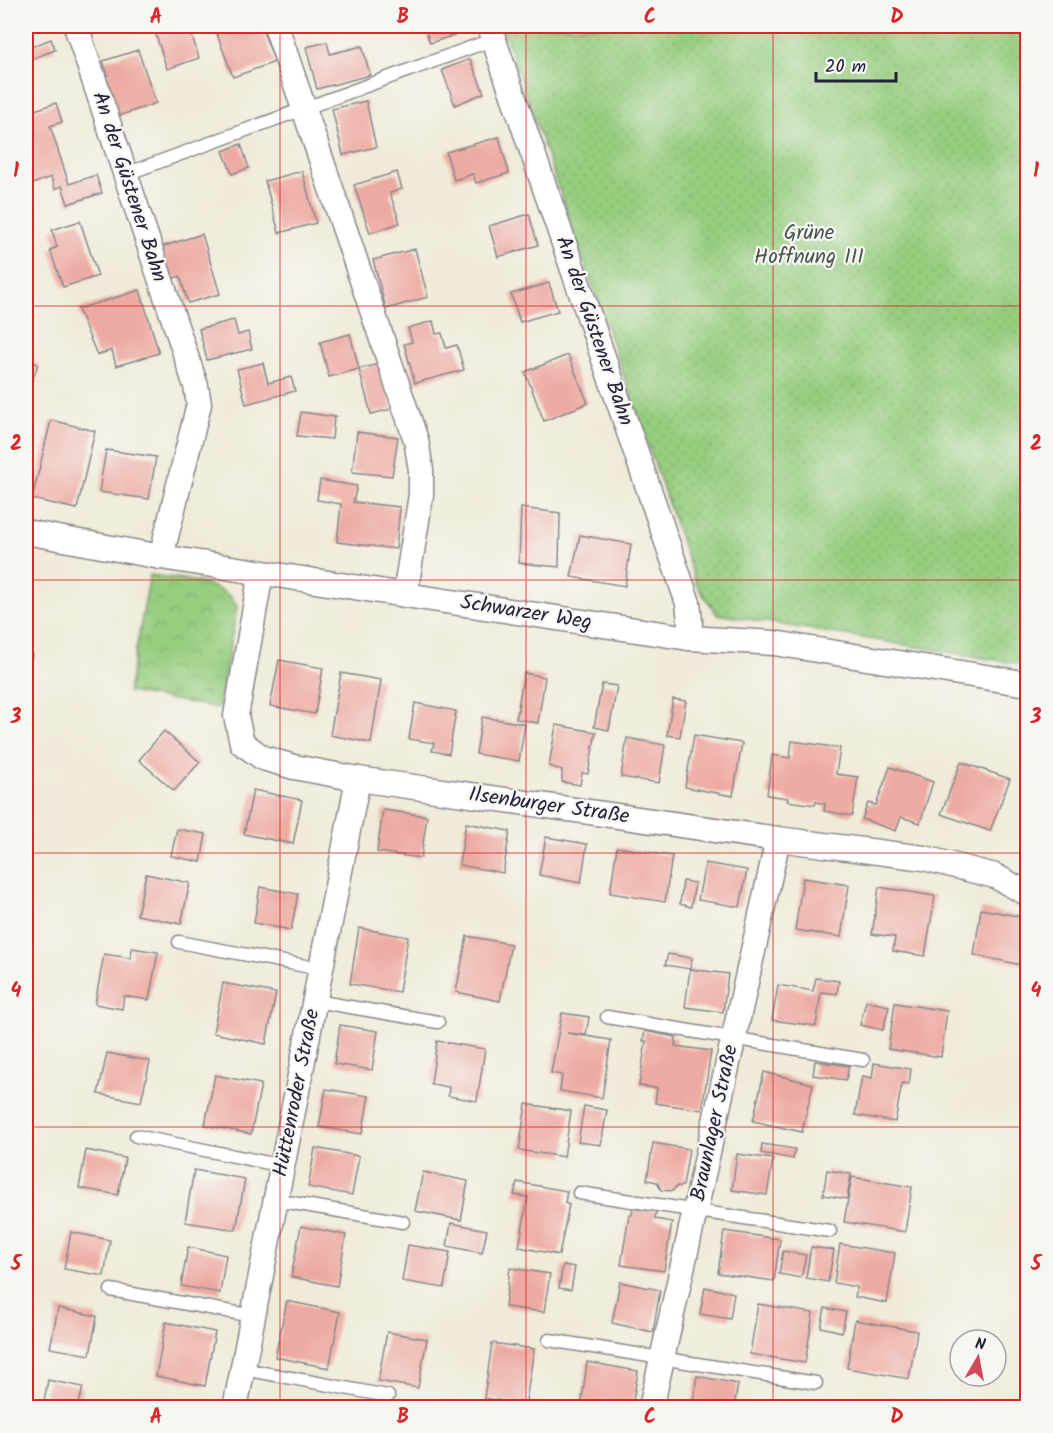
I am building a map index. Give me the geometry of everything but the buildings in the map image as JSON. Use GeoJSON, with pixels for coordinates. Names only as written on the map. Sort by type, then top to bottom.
{"type":"FeatureCollection","features":[{"type":"Feature","properties":{"kind":"street","name":"An der Güstener Bahn"},"geometry":{"type":"LineString","coordinates":[[76,26],[196,386],[199,404],[161,557]]}},
{"type":"Feature","properties":{"kind":"street"},"geometry":{"type":"LineString","coordinates":[[276,26],[416,440],[422,470],[421,495],[405,596]]}},
{"type":"Feature","properties":{"kind":"street","name":"An der Güstener Bahn"},"geometry":{"type":"LineString","coordinates":[[491,32],[688,603],[689,638]]}},
{"type":"Feature","properties":{"kind":"street","name":"Schwarzer Weg"},"geometry":{"type":"LineString","coordinates":[[26,532],[161,557],[405,596],[689,638],[774,644],[1028,684]]}},
{"type":"Feature","properties":{"kind":"street","name":"Ilsenburger Straße"},"geometry":{"type":"LineString","coordinates":[[261,573],[236,716],[242,743],[263,758],[294,767],[358,779],[924,858],[994,876],[1028,894]]}},
{"type":"Feature","properties":{"kind":"street","name":"Hüttenroder Straße"},"geometry":{"type":"LineString","coordinates":[[236,1407],[358,779]]}},
{"type":"Feature","properties":{"kind":"street","name":"Braunlager Straße"},"geometry":{"type":"LineString","coordinates":[[651,1407],[778,839]]}},
{"type":"Feature","properties":{"kind":"lane"},"geometry":{"type":"LineString","coordinates":[[126,174],[304,109],[491,32]]}},
{"type":"Feature","properties":{"kind":"lane"},"geometry":{"type":"LineString","coordinates":[[179,942],[321,969]]}},
{"type":"Feature","properties":{"kind":"lane"},"geometry":{"type":"LineString","coordinates":[[315,1001],[438,1022]]}},
{"type":"Feature","properties":{"kind":"lane"},"geometry":{"type":"LineString","coordinates":[[608,1017],[863,1060]]}},
{"type":"Feature","properties":{"kind":"lane"},"geometry":{"type":"LineString","coordinates":[[136,1136],[283,1166]]}},
{"type":"Feature","properties":{"kind":"lane"},"geometry":{"type":"LineString","coordinates":[[579,1193],[830,1231]]}},
{"type":"Feature","properties":{"kind":"lane"},"geometry":{"type":"LineString","coordinates":[[276,1200],[403,1222]]}},
{"type":"Feature","properties":{"kind":"lane"},"geometry":{"type":"LineString","coordinates":[[111,1290],[253,1316]]}},
{"type":"Feature","properties":{"kind":"lane"},"geometry":{"type":"LineString","coordinates":[[549,1340],[816,1383]]}},
{"type":"Feature","properties":{"kind":"lane"},"geometry":{"type":"LineString","coordinates":[[243,1369],[388,1396]]}},
{"type":"Feature","properties":{"kind":"green space","name":"Grüne Hoffnung III"},"geometry":{"type":"Polygon","coordinates":[[[502,26],[1027,26],[1027,665],[717,614],[697,586],[502,26]]]}},
{"type":"Feature","properties":{"kind":"green space"},"geometry":{"type":"Polygon","coordinates":[[[150,575],[199,582],[211,586],[231,598],[237,607],[219,708],[128,692],[150,575]]]}}]}
